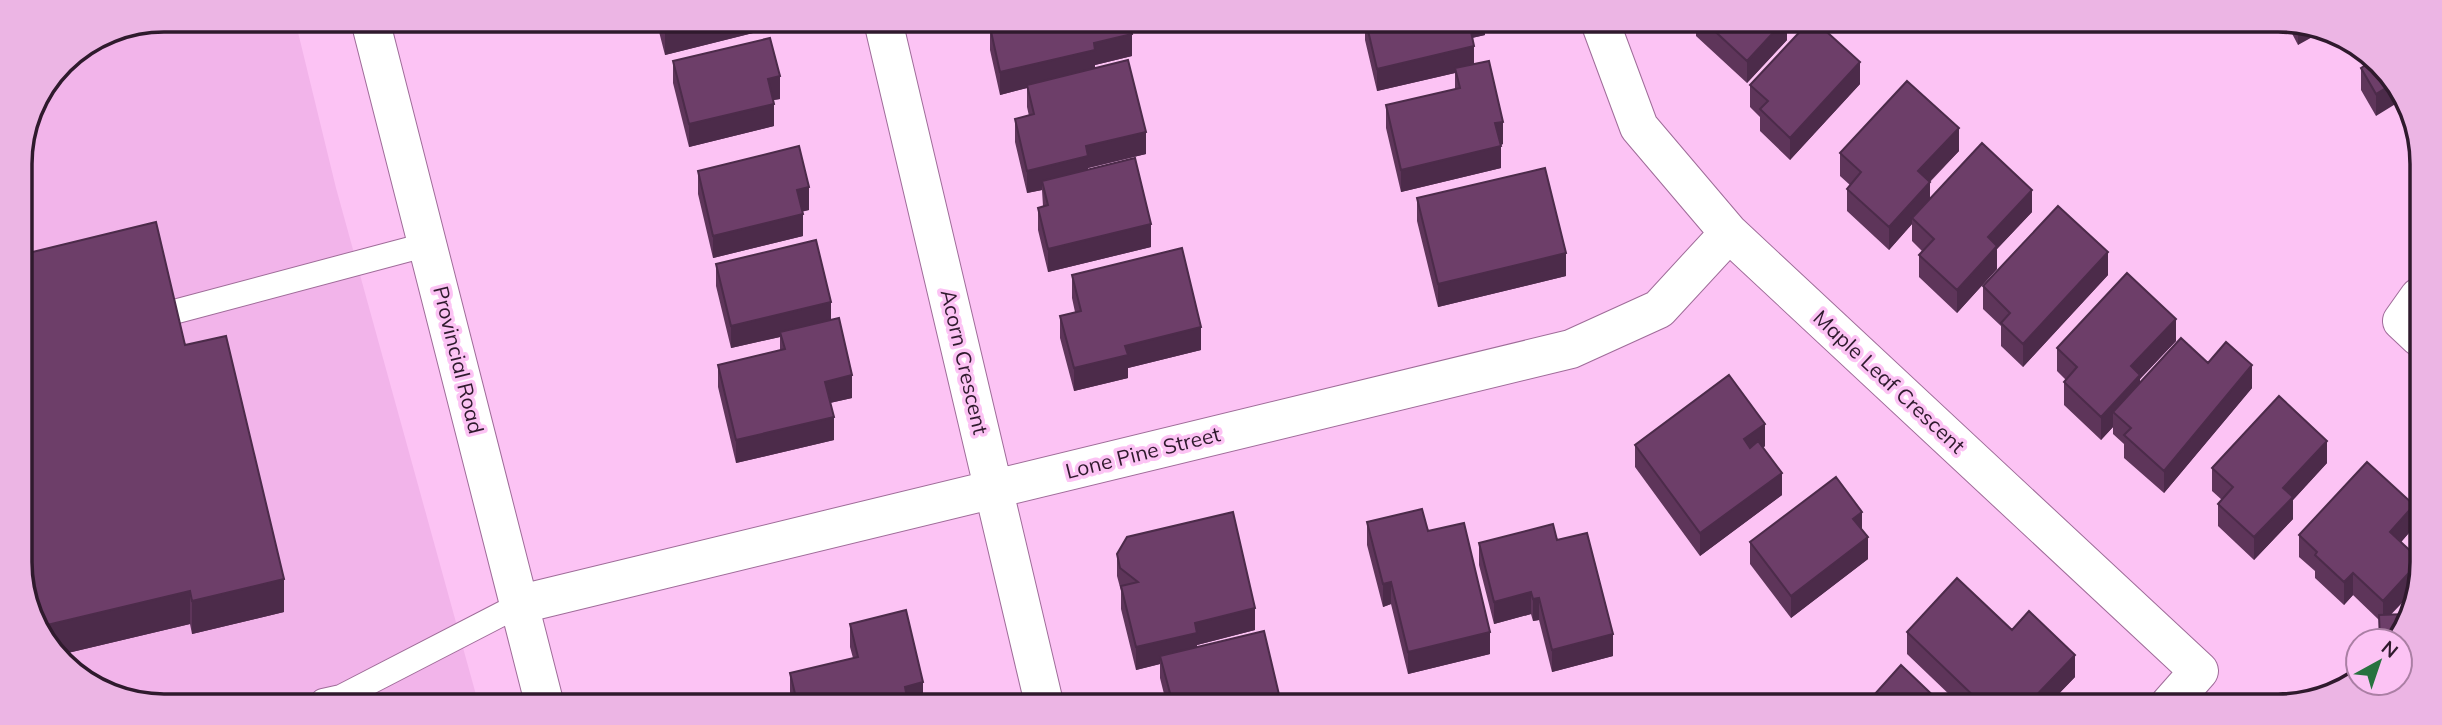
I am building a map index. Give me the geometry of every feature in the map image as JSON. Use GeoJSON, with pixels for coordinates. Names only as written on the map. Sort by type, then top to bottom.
{"type":"FeatureCollection","features":[{"type":"Feature","properties":{"kind":"street","name":"Provincial Road"},"geometry":{"type":"LineString","coordinates":[[373,32],[542,694]]}},
{"type":"Feature","properties":{"kind":"street","name":"Acorn Crescent"},"geometry":{"type":"LineString","coordinates":[[886,32],[1042,694]]}},
{"type":"Feature","properties":{"kind":"street","name":"Maple Leaf Crescent"},"geometry":{"type":"LineString","coordinates":[[1604,32],[1639,127],[1729,233],[2199,671],[2180,693]]}},
{"type":"Feature","properties":{"kind":"street","name":"Lone Pine Street"},"geometry":{"type":"LineString","coordinates":[[521,604],[1571,349],[1659,309],[1729,233]]}},
{"type":"Feature","properties":{"kind":"street"},"geometry":{"type":"LineString","coordinates":[[2410,310],[2402,321],[2410,329]]}},
{"type":"Feature","properties":{"kind":"lane"},"geometry":{"type":"LineString","coordinates":[[170,313],[429,244]]}},
{"type":"Feature","properties":{"kind":"lane"},"geometry":{"type":"LineString","coordinates":[[347,694],[521,604]]}},
{"type":"Feature","properties":{"kind":"shaded area"},"geometry":{"type":"Polygon","coordinates":[[[164,32],[298,32],[336,188],[476,694],[164,694],[130,689],[105,680],[77,661],[54,635],[39,604],[32,570],[32,155],[36,130],[45,105],[59,83],[77,64],[98,49],[130,36],[164,32]]]}},
{"type":"Feature","properties":{"kind":"building"},"geometry":{"type":"Polygon","coordinates":[[[991,32],[1132,32],[1094,43],[1095,50],[1000,72],[991,32]]]}},
{"type":"Feature","properties":{"kind":"building"},"geometry":{"type":"Polygon","coordinates":[[[1368,32],[1471,32],[1474,46],[1377,69],[1368,32]]]}},
{"type":"Feature","properties":{"kind":"building"},"geometry":{"type":"Polygon","coordinates":[[[1716,32],[1774,32],[1747,61],[1716,32]]]}},
{"type":"Feature","properties":{"kind":"building"},"geometry":{"type":"Polygon","coordinates":[[[1800,32],[1827,32],[1860,62],[1790,138],[1760,109],[1768,101],[1750,85],[1800,32]]]}},
{"type":"Feature","properties":{"kind":"building"},"geometry":{"type":"Polygon","coordinates":[[[770,38],[780,76],[768,79],[774,104],[689,124],[673,61],[770,38]]]}},
{"type":"Feature","properties":{"kind":"building"},"geometry":{"type":"Polygon","coordinates":[[[1128,60],[1146,132],[1086,146],[1088,156],[1027,171],[1015,119],[1034,114],[1027,85],[1128,60]]]}},
{"type":"Feature","properties":{"kind":"building"},"geometry":{"type":"Polygon","coordinates":[[[1489,61],[1503,122],[1495,123],[1501,146],[1401,170],[1386,105],[1460,88],[1455,68],[1489,61]]]}},
{"type":"Feature","properties":{"kind":"building"},"geometry":{"type":"Polygon","coordinates":[[[2366,65],[2386,88],[2376,94],[2361,68],[2366,65]]]}},
{"type":"Feature","properties":{"kind":"building"},"geometry":{"type":"Polygon","coordinates":[[[1907,81],[1959,128],[1918,171],[1930,182],[1889,227],[1847,189],[1861,172],[1840,153],[1907,81]]]}},
{"type":"Feature","properties":{"kind":"building"},"geometry":{"type":"Polygon","coordinates":[[[1982,143],[2032,190],[1988,237],[1997,246],[1957,290],[1919,255],[1934,239],[1912,218],[1982,143]]]}},
{"type":"Feature","properties":{"kind":"building"},"geometry":{"type":"Polygon","coordinates":[[[799,146],[809,187],[797,190],[803,214],[713,236],[698,171],[799,146]]]}},
{"type":"Feature","properties":{"kind":"building"},"geometry":{"type":"Polygon","coordinates":[[[1135,158],[1151,224],[1048,249],[1038,208],[1048,205],[1042,181],[1135,158]]]}},
{"type":"Feature","properties":{"kind":"building"},"geometry":{"type":"Polygon","coordinates":[[[1545,168],[1566,253],[1438,284],[1417,198],[1545,168]]]}},
{"type":"Feature","properties":{"kind":"building"},"geometry":{"type":"Polygon","coordinates":[[[2058,206],[2108,252],[2023,344],[2001,323],[2010,313],[1983,286],[2058,206]]]}},
{"type":"Feature","properties":{"kind":"building"},"geometry":{"type":"Polygon","coordinates":[[[156,222],[185,345],[226,336],[284,579],[192,601],[190,591],[48,625],[34,587],[32,570],[32,252],[156,222]]]}},
{"type":"Feature","properties":{"kind":"building"},"geometry":{"type":"Polygon","coordinates":[[[816,240],[831,302],[731,326],[716,264],[816,240]]]}},
{"type":"Feature","properties":{"kind":"building"},"geometry":{"type":"Polygon","coordinates":[[[1182,248],[1201,327],[1125,346],[1128,355],[1074,368],[1060,316],[1081,311],[1072,275],[1182,248]]]}},
{"type":"Feature","properties":{"kind":"building"},"geometry":{"type":"Polygon","coordinates":[[[2127,273],[2176,319],[2131,366],[2140,375],[2101,417],[2064,382],[2077,367],[2057,348],[2127,273]]]}},
{"type":"Feature","properties":{"kind":"building"},"geometry":{"type":"Polygon","coordinates":[[[839,318],[852,375],[825,382],[834,417],[736,440],[718,365],[785,349],[780,332],[839,318]]]}},
{"type":"Feature","properties":{"kind":"building"},"geometry":{"type":"Polygon","coordinates":[[[2181,338],[2208,363],[2226,342],[2252,365],[2164,471],[2124,435],[2131,428],[2113,412],[2181,338]]]}},
{"type":"Feature","properties":{"kind":"building"},"geometry":{"type":"Polygon","coordinates":[[[1729,375],[1765,424],[1744,439],[1750,448],[1758,441],[1782,473],[1700,533],[1635,445],[1729,375]]]}},
{"type":"Feature","properties":{"kind":"building"},"geometry":{"type":"Polygon","coordinates":[[[2279,396],[2327,441],[2283,488],[2293,497],[2254,537],[2218,504],[2233,487],[2212,468],[2279,396]]]}},
{"type":"Feature","properties":{"kind":"building"},"geometry":{"type":"Polygon","coordinates":[[[2367,462],[2410,501],[2410,510],[2390,532],[2410,551],[2409,572],[2383,601],[2353,573],[2344,582],[2315,555],[2317,552],[2299,535],[2367,462]]]}},
{"type":"Feature","properties":{"kind":"building"},"geometry":{"type":"Polygon","coordinates":[[[1836,477],[1862,512],[1853,519],[1868,537],[1791,596],[1750,542],[1836,477]]]}},
{"type":"Feature","properties":{"kind":"building"},"geometry":{"type":"Polygon","coordinates":[[[1422,509],[1428,531],[1464,523],[1490,632],[1408,652],[1391,582],[1383,584],[1367,522],[1422,509]]]}},
{"type":"Feature","properties":{"kind":"building"},"geometry":{"type":"Polygon","coordinates":[[[1233,512],[1255,608],[1195,623],[1197,633],[1136,647],[1121,586],[1138,582],[1120,568],[1117,554],[1127,537],[1233,512]]]}},
{"type":"Feature","properties":{"kind":"building"},"geometry":{"type":"Polygon","coordinates":[[[1553,524],[1557,540],[1587,533],[1613,634],[1552,650],[1539,598],[1533,599],[1531,592],[1494,602],[1479,543],[1553,524]]]}},
{"type":"Feature","properties":{"kind":"building"},"geometry":{"type":"Polygon","coordinates":[[[1957,578],[2012,630],[2029,611],[2075,655],[2038,693],[1971,693],[1907,632],[1957,578]]]}},
{"type":"Feature","properties":{"kind":"building"},"geometry":{"type":"Polygon","coordinates":[[[906,610],[923,682],[905,687],[906,694],[795,694],[790,673],[858,657],[850,624],[906,610]]]}},
{"type":"Feature","properties":{"kind":"building"},"geometry":{"type":"Polygon","coordinates":[[[2399,614],[2393,627],[2379,627],[2379,615],[2399,614]]]}},
{"type":"Feature","properties":{"kind":"building"},"geometry":{"type":"Polygon","coordinates":[[[1264,631],[1279,693],[1168,694],[1160,656],[1264,631]]]}},
{"type":"Feature","properties":{"kind":"building"},"geometry":{"type":"Polygon","coordinates":[[[1901,665],[1931,693],[1876,693],[1901,665]]]}}]}
